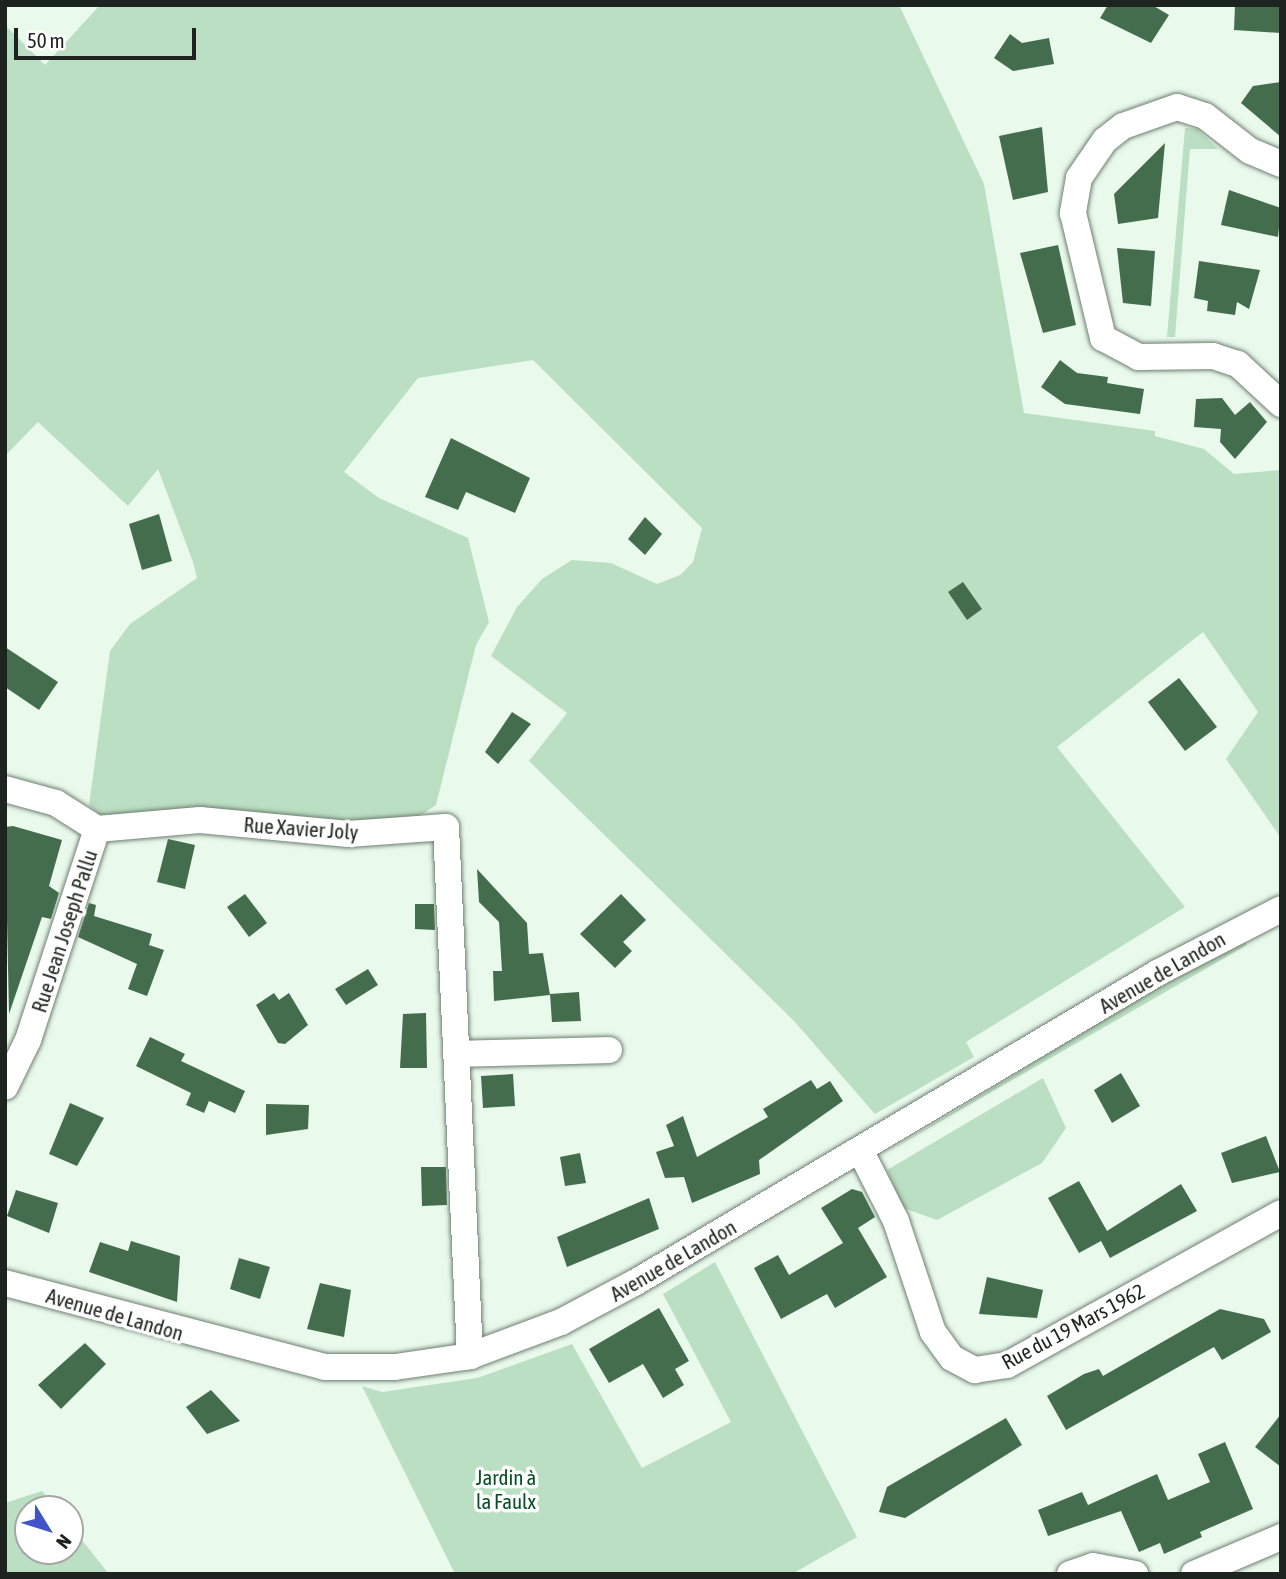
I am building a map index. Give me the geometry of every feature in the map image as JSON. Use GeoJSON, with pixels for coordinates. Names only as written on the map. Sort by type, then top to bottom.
{"type":"FeatureCollection","features":[{"type":"Feature","properties":{"kind":"street"},"geometry":{"type":"LineString","coordinates":[[1281,164],[1250,151],[1205,116],[1177,107],[1123,126],[1105,140],[1079,178],[1073,214],[1103,338],[1138,357],[1213,356],[1238,364],[1281,404]]}},
{"type":"Feature","properties":{"kind":"street","name":"Rue Jean Joseph Pallu"},"geometry":{"type":"LineString","coordinates":[[5,789],[56,803],[97,829],[28,1040],[5,1087]]}},
{"type":"Feature","properties":{"kind":"street","name":"Rue Xavier Joly"},"geometry":{"type":"LineString","coordinates":[[97,829],[200,820],[348,834],[446,827],[470,1356]]}},
{"type":"Feature","properties":{"kind":"street","name":"Avenue de Landon"},"geometry":{"type":"LineString","coordinates":[[5,1283],[325,1367],[395,1367],[470,1356],[597,1304],[861,1152],[1159,972],[1281,909]]}},
{"type":"Feature","properties":{"kind":"street"},"geometry":{"type":"LineString","coordinates":[[456,1054],[608,1050]]}},
{"type":"Feature","properties":{"kind":"street","name":"Rue du 19 Mars 1962"},"geometry":{"type":"LineString","coordinates":[[861,1152],[900,1231],[933,1332],[952,1358],[975,1370],[1007,1365],[1281,1213]]}},
{"type":"Feature","properties":{"kind":"street"},"geometry":{"type":"LineString","coordinates":[[1194,1574],[1281,1537]]}},
{"type":"Feature","properties":{"kind":"street"},"geometry":{"type":"LineString","coordinates":[[1069,1574],[1093,1566],[1135,1574]]}},
{"type":"Feature","properties":{"kind":"green space"},"geometry":{"type":"Polygon","coordinates":[[[100,5],[899,5],[984,184],[1024,413],[1155,431],[1155,436],[1204,449],[1234,474],[1281,470],[1281,838],[1226,759],[1258,712],[1203,632],[1057,747],[1185,907],[966,1042],[974,1057],[875,1114],[795,1022],[529,761],[567,713],[491,656],[517,607],[542,579],[572,560],[611,563],[657,584],[680,575],[693,562],[702,528],[533,360],[418,378],[344,472],[379,498],[468,538],[489,622],[476,645],[436,805],[412,821],[156,816],[108,823],[89,805],[110,651],[130,624],[197,578],[193,562],[158,469],[128,506],[38,422],[5,456],[5,25],[45,65],[100,5]]]}},
{"type":"Feature","properties":{"kind":"green space"},"geometry":{"type":"Polygon","coordinates":[[[1185,128],[1197,129],[1218,149],[1190,149],[1175,337],[1167,337],[1185,128]]]}},
{"type":"Feature","properties":{"kind":"green space"},"geometry":{"type":"Polygon","coordinates":[[[1245,940],[1247,945],[884,1154],[1161,985],[1245,940]]]}},
{"type":"Feature","properties":{"kind":"green space"},"geometry":{"type":"Polygon","coordinates":[[[1043,1078],[1066,1128],[1042,1163],[937,1220],[903,1208],[887,1170],[1043,1078]]]}},
{"type":"Feature","properties":{"kind":"green space","name":"Jardin à la Faulx"},"geometry":{"type":"Polygon","coordinates":[[[715,1262],[857,1537],[792,1574],[455,1574],[362,1386],[382,1392],[477,1378],[572,1344],[642,1468],[731,1422],[663,1294],[715,1262]]]}},
{"type":"Feature","properties":{"kind":"green space"},"geometry":{"type":"Polygon","coordinates":[[[42,1491],[45,1495],[30,1495],[42,1491]]]}},
{"type":"Feature","properties":{"kind":"green space"},"geometry":{"type":"Polygon","coordinates":[[[14,1500],[14,1565],[84,1565],[84,1543],[109,1574],[5,1574],[5,1503],[14,1500]]]}},
{"type":"Feature","properties":{"kind":"building"},"geometry":{"type":"Polygon","coordinates":[[[1108,5],[1152,5],[1169,15],[1151,43],[1100,18],[1108,5]]]}},
{"type":"Feature","properties":{"kind":"building"},"geometry":{"type":"Polygon","coordinates":[[[1235,5],[1281,5],[1281,33],[1234,30],[1235,5]]]}},
{"type":"Feature","properties":{"kind":"building"},"geometry":{"type":"Polygon","coordinates":[[[1010,34],[1022,43],[1049,38],[1054,64],[1013,71],[994,58],[1010,34]]]}},
{"type":"Feature","properties":{"kind":"building"},"geometry":{"type":"Polygon","coordinates":[[[1281,82],[1281,137],[1241,103],[1253,86],[1281,82]]]}},
{"type":"Feature","properties":{"kind":"building"},"geometry":{"type":"Polygon","coordinates":[[[1042,127],[1048,192],[1013,200],[999,136],[1042,127]]]}},
{"type":"Feature","properties":{"kind":"building"},"geometry":{"type":"Polygon","coordinates":[[[1165,143],[1158,218],[1118,224],[1114,194],[1165,143]]]}},
{"type":"Feature","properties":{"kind":"building"},"geometry":{"type":"Polygon","coordinates":[[[1229,190],[1281,208],[1278,237],[1221,225],[1229,190]]]}},
{"type":"Feature","properties":{"kind":"building"},"geometry":{"type":"Polygon","coordinates":[[[1058,245],[1076,325],[1043,333],[1020,253],[1058,245]]]}},
{"type":"Feature","properties":{"kind":"building"},"geometry":{"type":"Polygon","coordinates":[[[1117,248],[1155,251],[1151,306],[1123,303],[1117,248]]]}},
{"type":"Feature","properties":{"kind":"building"},"geometry":{"type":"Polygon","coordinates":[[[1199,261],[1260,270],[1249,309],[1237,302],[1235,315],[1207,311],[1208,301],[1194,298],[1199,261]]]}},
{"type":"Feature","properties":{"kind":"building"},"geometry":{"type":"Polygon","coordinates":[[[1060,360],[1077,373],[1108,377],[1107,383],[1144,389],[1140,414],[1065,404],[1041,387],[1060,360]]]}},
{"type":"Feature","properties":{"kind":"building"},"geometry":{"type":"Polygon","coordinates":[[[1222,398],[1235,415],[1250,402],[1267,422],[1235,459],[1220,442],[1221,429],[1194,427],[1196,399],[1222,398]]]}},
{"type":"Feature","properties":{"kind":"building"},"geometry":{"type":"Polygon","coordinates":[[[451,438],[530,478],[515,513],[466,492],[458,510],[425,497],[451,438]]]}},
{"type":"Feature","properties":{"kind":"building"},"geometry":{"type":"Polygon","coordinates":[[[159,514],[172,561],[142,570],[129,524],[159,514]]]}},
{"type":"Feature","properties":{"kind":"building"},"geometry":{"type":"Polygon","coordinates":[[[645,517],[662,534],[645,555],[628,539],[645,517]]]}},
{"type":"Feature","properties":{"kind":"building"},"geometry":{"type":"Polygon","coordinates":[[[963,582],[982,609],[967,620],[948,592],[963,582]]]}},
{"type":"Feature","properties":{"kind":"building"},"geometry":{"type":"Polygon","coordinates":[[[5,647],[58,682],[39,710],[5,687],[5,647]]]}},
{"type":"Feature","properties":{"kind":"building"},"geometry":{"type":"Polygon","coordinates":[[[1179,678],[1217,727],[1185,751],[1148,702],[1179,678]]]}},
{"type":"Feature","properties":{"kind":"building"},"geometry":{"type":"Polygon","coordinates":[[[512,712],[531,724],[498,764],[485,752],[512,712]]]}},
{"type":"Feature","properties":{"kind":"building"},"geometry":{"type":"Polygon","coordinates":[[[13,826],[62,840],[49,886],[59,893],[51,919],[42,917],[9,1014],[5,827],[13,826]]]}},
{"type":"Feature","properties":{"kind":"building"},"geometry":{"type":"Polygon","coordinates":[[[168,839],[195,845],[185,889],[157,882],[168,839]]]}},
{"type":"Feature","properties":{"kind":"building"},"geometry":{"type":"Polygon","coordinates":[[[477,869],[527,923],[529,954],[543,953],[550,995],[494,1001],[493,971],[502,971],[499,922],[479,902],[477,869]]]}},
{"type":"Feature","properties":{"kind":"building"},"geometry":{"type":"Polygon","coordinates":[[[245,894],[267,923],[249,937],[227,907],[245,894]]]}},
{"type":"Feature","properties":{"kind":"building"},"geometry":{"type":"Polygon","coordinates":[[[621,894],[646,920],[623,942],[632,951],[615,968],[580,934],[621,894]]]}},
{"type":"Feature","properties":{"kind":"building"},"geometry":{"type":"Polygon","coordinates":[[[89,903],[96,905],[94,916],[152,934],[149,945],[164,950],[147,996],[128,989],[137,964],[78,937],[89,903]]]}},
{"type":"Feature","properties":{"kind":"building"},"geometry":{"type":"Polygon","coordinates":[[[415,904],[434,904],[435,930],[415,929],[415,904]]]}},
{"type":"Feature","properties":{"kind":"building"},"geometry":{"type":"Polygon","coordinates":[[[368,969],[378,985],[346,1005],[335,989],[368,969]]]}},
{"type":"Feature","properties":{"kind":"building"},"geometry":{"type":"Polygon","coordinates":[[[579,992],[581,1021],[552,1022],[550,994],[579,992]]]}},
{"type":"Feature","properties":{"kind":"building"},"geometry":{"type":"Polygon","coordinates":[[[274,993],[279,1000],[289,993],[308,1025],[285,1044],[278,1043],[256,1005],[274,993]]]}},
{"type":"Feature","properties":{"kind":"building"},"geometry":{"type":"Polygon","coordinates":[[[426,1013],[427,1068],[400,1068],[403,1014],[426,1013]]]}},
{"type":"Feature","properties":{"kind":"building"},"geometry":{"type":"Polygon","coordinates":[[[150,1037],[185,1054],[181,1061],[245,1091],[235,1113],[209,1101],[204,1113],[186,1105],[191,1093],[136,1066],[150,1037]]]}},
{"type":"Feature","properties":{"kind":"building"},"geometry":{"type":"Polygon","coordinates":[[[1121,1073],[1140,1106],[1112,1123],[1094,1090],[1121,1073]]]}},
{"type":"Feature","properties":{"kind":"building"},"geometry":{"type":"Polygon","coordinates":[[[513,1074],[515,1106],[483,1108],[481,1076],[513,1074]]]}},
{"type":"Feature","properties":{"kind":"building"},"geometry":{"type":"Polygon","coordinates":[[[811,1080],[817,1089],[830,1081],[843,1101],[759,1160],[760,1174],[692,1203],[684,1177],[665,1178],[656,1152],[674,1146],[666,1125],[683,1116],[697,1157],[768,1117],[763,1109],[811,1080]]]}},
{"type":"Feature","properties":{"kind":"building"},"geometry":{"type":"Polygon","coordinates":[[[70,1103],[104,1118],[77,1166],[49,1154],[70,1103]]]}},
{"type":"Feature","properties":{"kind":"building"},"geometry":{"type":"Polygon","coordinates":[[[266,1104],[309,1105],[308,1129],[266,1135],[266,1104]]]}},
{"type":"Feature","properties":{"kind":"building"},"geometry":{"type":"Polygon","coordinates":[[[1266,1136],[1280,1172],[1232,1183],[1221,1153],[1266,1136]]]}},
{"type":"Feature","properties":{"kind":"building"},"geometry":{"type":"Polygon","coordinates":[[[580,1153],[586,1183],[565,1186],[560,1157],[580,1153]]]}},
{"type":"Feature","properties":{"kind":"building"},"geometry":{"type":"Polygon","coordinates":[[[421,1167],[446,1167],[447,1205],[422,1206],[421,1167]]]}},
{"type":"Feature","properties":{"kind":"building"},"geometry":{"type":"Polygon","coordinates":[[[1079,1181],[1107,1231],[1181,1184],[1197,1211],[1110,1258],[1101,1241],[1079,1253],[1048,1198],[1079,1181]]]}},
{"type":"Feature","properties":{"kind":"building"},"geometry":{"type":"Polygon","coordinates":[[[852,1189],[862,1192],[875,1217],[858,1228],[887,1277],[835,1308],[827,1294],[781,1319],[754,1268],[778,1255],[789,1275],[843,1243],[821,1208],[852,1189]]]}},
{"type":"Feature","properties":{"kind":"building"},"geometry":{"type":"Polygon","coordinates":[[[16,1190],[58,1203],[49,1233],[7,1216],[16,1190]]]}},
{"type":"Feature","properties":{"kind":"building"},"geometry":{"type":"Polygon","coordinates":[[[649,1198],[659,1229],[567,1267],[557,1237],[649,1198]]]}},
{"type":"Feature","properties":{"kind":"building"},"geometry":{"type":"Polygon","coordinates":[[[131,1241],[180,1256],[177,1302],[89,1272],[100,1242],[128,1251],[131,1241]]]}},
{"type":"Feature","properties":{"kind":"building"},"geometry":{"type":"Polygon","coordinates":[[[239,1258],[270,1267],[260,1299],[230,1289],[239,1258]]]}},
{"type":"Feature","properties":{"kind":"building"},"geometry":{"type":"Polygon","coordinates":[[[987,1277],[1043,1290],[1037,1318],[979,1314],[987,1277]]]}},
{"type":"Feature","properties":{"kind":"building"},"geometry":{"type":"Polygon","coordinates":[[[320,1283],[351,1290],[344,1337],[307,1329],[320,1283]]]}},
{"type":"Feature","properties":{"kind":"building"},"geometry":{"type":"Polygon","coordinates":[[[659,1308],[689,1361],[675,1369],[684,1385],[663,1398],[643,1364],[609,1383],[589,1349],[659,1308]]]}},
{"type":"Feature","properties":{"kind":"building"},"geometry":{"type":"Polygon","coordinates":[[[1220,1309],[1264,1319],[1271,1332],[1222,1360],[1214,1347],[1066,1430],[1047,1396],[1084,1374],[1099,1369],[1103,1376],[1220,1309]]]}},
{"type":"Feature","properties":{"kind":"building"},"geometry":{"type":"Polygon","coordinates":[[[85,1343],[106,1364],[61,1409],[38,1385],[85,1343]]]}},
{"type":"Feature","properties":{"kind":"building"},"geometry":{"type":"Polygon","coordinates":[[[211,1390],[240,1421],[207,1434],[186,1407],[211,1390]]]}},
{"type":"Feature","properties":{"kind":"building"},"geometry":{"type":"Polygon","coordinates":[[[1281,1414],[1281,1467],[1255,1447],[1281,1414]]]}},
{"type":"Feature","properties":{"kind":"building"},"geometry":{"type":"Polygon","coordinates":[[[1006,1418],[1022,1445],[905,1518],[879,1512],[887,1487],[1006,1418]]]}},
{"type":"Feature","properties":{"kind":"building"},"geometry":{"type":"Polygon","coordinates":[[[1225,1442],[1253,1509],[1200,1532],[1202,1537],[1164,1554],[1160,1543],[1139,1552],[1121,1511],[1048,1536],[1038,1510],[1082,1492],[1088,1505],[1157,1474],[1168,1500],[1210,1482],[1198,1454],[1225,1442]]]}}]}
